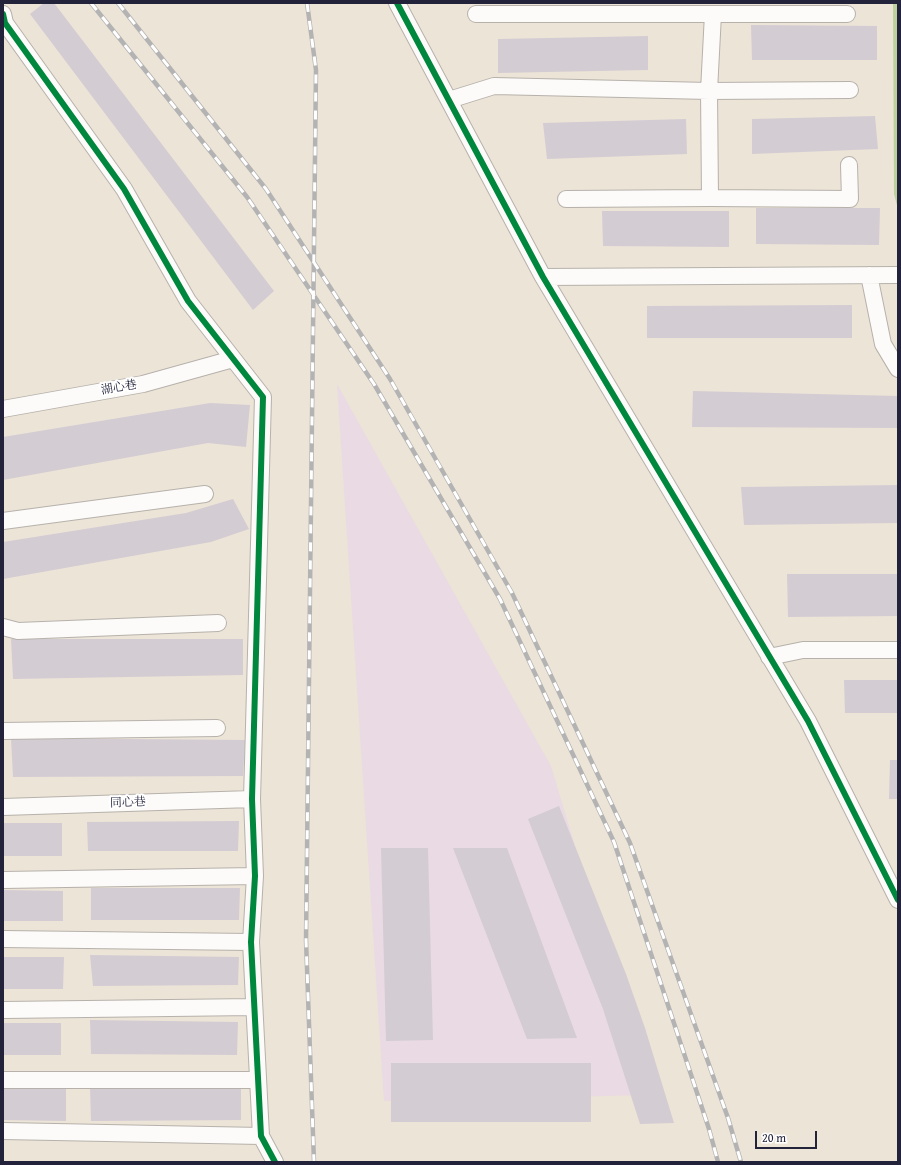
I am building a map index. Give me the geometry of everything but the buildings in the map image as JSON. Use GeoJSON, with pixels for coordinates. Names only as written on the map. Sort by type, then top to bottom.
{"type":"FeatureCollection","features":[{"type":"Feature","properties":{"kind":"street"},"geometry":{"type":"LineString","coordinates":[[397,3],[543,277],[808,721],[898,900]]}},
{"type":"Feature","properties":{"kind":"street"},"geometry":{"type":"LineString","coordinates":[[3,14],[5,23],[124,189],[188,302],[263,397],[252,799],[255,876],[250,942],[261,1136],[275,1162]]}},
{"type":"Feature","properties":{"kind":"street"},"geometry":{"type":"LineString","coordinates":[[476,14],[847,14]]}},
{"type":"Feature","properties":{"kind":"street"},"geometry":{"type":"LineString","coordinates":[[710,198],[709,91],[713,14]]}},
{"type":"Feature","properties":{"kind":"street"},"geometry":{"type":"LineString","coordinates":[[449,100],[494,86],[709,91],[850,90]]}},
{"type":"Feature","properties":{"kind":"street"},"geometry":{"type":"LineString","coordinates":[[566,199],[850,199],[849,165]]}},
{"type":"Feature","properties":{"kind":"street"},"geometry":{"type":"LineString","coordinates":[[869,275],[883,344],[898,369]]}},
{"type":"Feature","properties":{"kind":"street"},"geometry":{"type":"LineString","coordinates":[[543,277],[898,275]]}},
{"type":"Feature","properties":{"kind":"street","name":"湖心巷"},"geometry":{"type":"LineString","coordinates":[[3,409],[143,384],[233,359]]}},
{"type":"Feature","properties":{"kind":"street"},"geometry":{"type":"LineString","coordinates":[[3,521],[205,494]]}},
{"type":"Feature","properties":{"kind":"street"},"geometry":{"type":"LineString","coordinates":[[3,627],[18,631],[218,623]]}},
{"type":"Feature","properties":{"kind":"street"},"geometry":{"type":"LineString","coordinates":[[769,657],[803,650],[898,650]]}},
{"type":"Feature","properties":{"kind":"street"},"geometry":{"type":"LineString","coordinates":[[3,731],[217,728]]}},
{"type":"Feature","properties":{"kind":"street","name":"同心巷"},"geometry":{"type":"LineString","coordinates":[[3,807],[252,799]]}},
{"type":"Feature","properties":{"kind":"street"},"geometry":{"type":"LineString","coordinates":[[3,880],[255,876]]}},
{"type":"Feature","properties":{"kind":"street"},"geometry":{"type":"LineString","coordinates":[[3,939],[250,942]]}},
{"type":"Feature","properties":{"kind":"street"},"geometry":{"type":"LineString","coordinates":[[3,1010],[254,1007]]}},
{"type":"Feature","properties":{"kind":"street"},"geometry":{"type":"LineString","coordinates":[[3,1080],[258,1080]]}},
{"type":"Feature","properties":{"kind":"street"},"geometry":{"type":"LineString","coordinates":[[3,1131],[261,1136]]}},
{"type":"Feature","properties":{"kind":"shaded area"},"geometry":{"type":"Polygon","coordinates":[[[337,384],[551,766],[650,1095],[384,1101],[337,384]]]}},
{"type":"Feature","properties":{"kind":"green space"},"geometry":{"type":"Polygon","coordinates":[[[893,3],[898,3],[898,209],[894,194],[893,3]]]}},
{"type":"Feature","properties":{"kind":"railway"},"geometry":{"type":"LineString","coordinates":[[91,3],[247,197],[374,384],[500,599],[614,842],[709,1129],[718,1162]]}},
{"type":"Feature","properties":{"kind":"railway"},"geometry":{"type":"LineString","coordinates":[[118,3],[266,189],[390,379],[512,593],[630,843],[728,1118],[741,1162]]}},
{"type":"Feature","properties":{"kind":"railway"},"geometry":{"type":"LineString","coordinates":[[307,3],[316,70],[306,940],[314,1162]]}},
{"type":"Feature","properties":{"kind":"cycle path"},"geometry":{"type":"LineString","coordinates":[[397,3],[543,277],[808,721],[898,900]]}},
{"type":"Feature","properties":{"kind":"cycle path"},"geometry":{"type":"LineString","coordinates":[[3,14],[5,23],[124,189],[188,301],[263,397],[252,799],[255,876],[251,942],[261,1136],[275,1162]]}}]}
